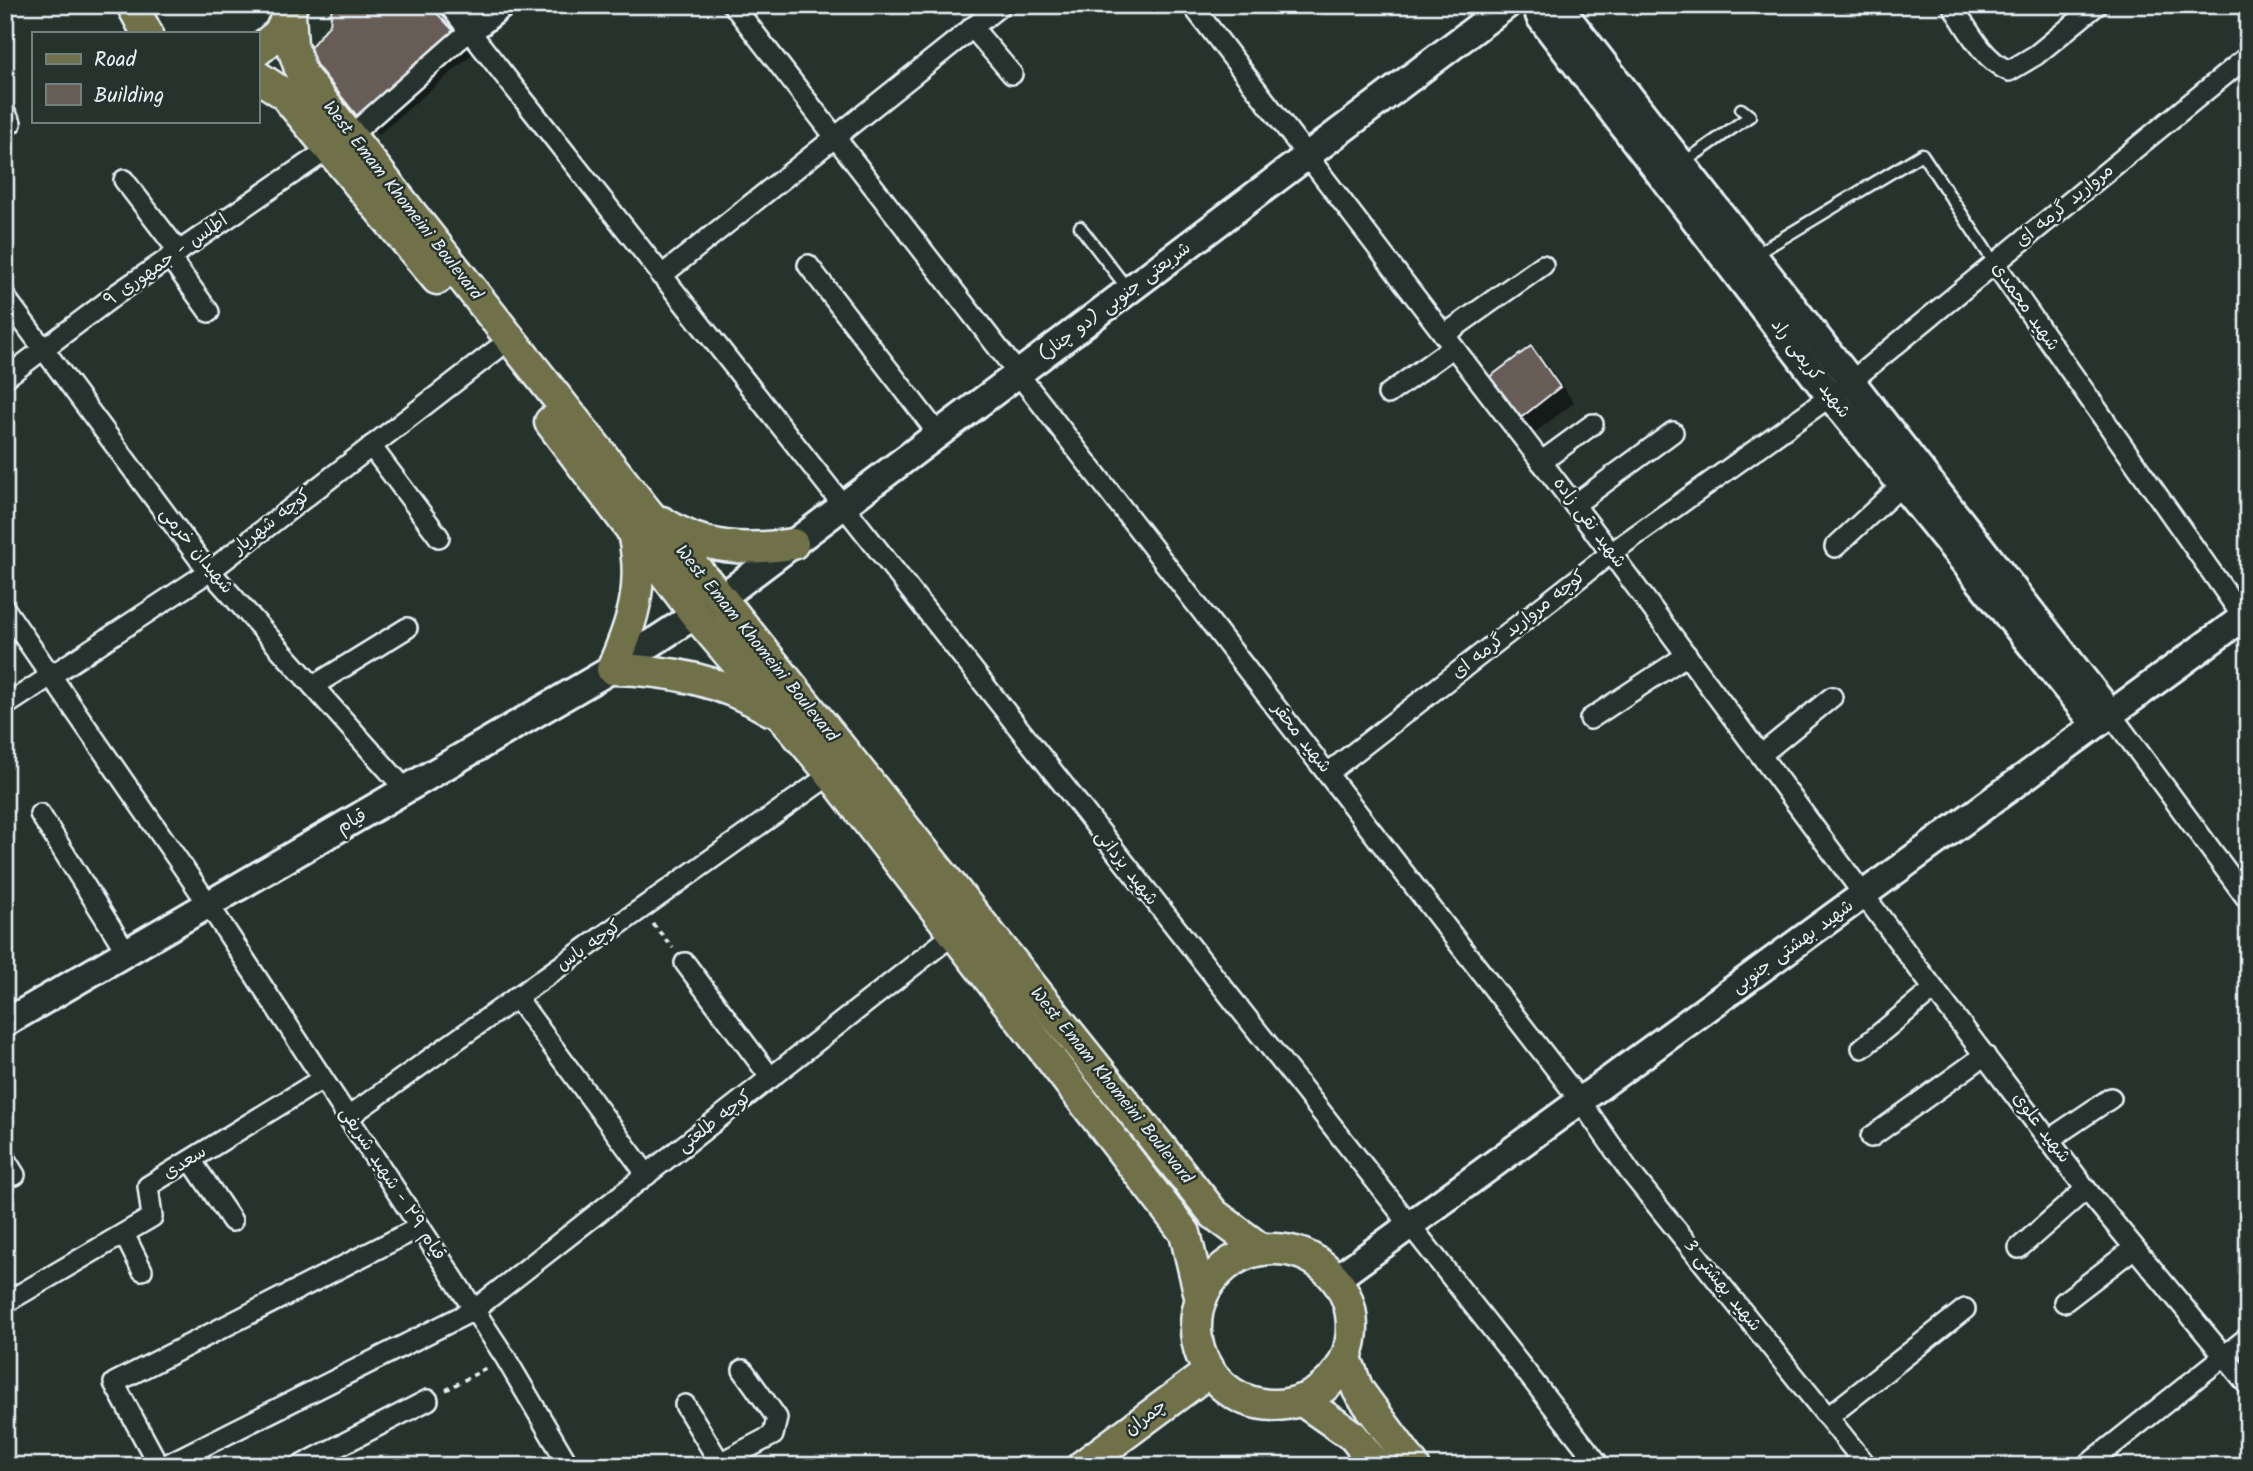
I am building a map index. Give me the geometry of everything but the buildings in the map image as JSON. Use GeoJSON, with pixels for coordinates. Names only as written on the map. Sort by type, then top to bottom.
{"type":"FeatureCollection","features":[{"type":"Feature","properties":{"kind":"main road"},"geometry":{"type":"LineString","coordinates":[[132,5],[146,32]]}},
{"type":"Feature","properties":{"kind":"main road"},"geometry":{"type":"LineString","coordinates":[[469,31],[501,5]]}},
{"type":"Feature","properties":{"kind":"main road","name":"شریعتی جنوبی (دو چنار)"},"geometry":{"type":"LineString","coordinates":[[695,614],[721,598],[843,508],[1507,5]]}},
{"type":"Feature","properties":{"kind":"main road","name":"شهید کریمی راد"},"geometry":{"type":"LineString","coordinates":[[1536,5],[1540,17],[2102,719]]}},
{"type":"Feature","properties":{"kind":"main road","name":"شهید کریمی راد"},"geometry":{"type":"LineString","coordinates":[[1558,5],[1755,255],[1902,485],[2102,719]]}},
{"type":"Feature","properties":{"kind":"main road"},"geometry":{"type":"LineString","coordinates":[[259,49],[279,33],[291,9]]}},
{"type":"Feature","properties":{"kind":"main road","name":"West Emam Khomeini Boulevard"},"geometry":{"type":"LineString","coordinates":[[291,9],[292,45],[302,75],[340,142],[496,350],[640,521],[721,598],[1214,1214],[1262,1250]]}},
{"type":"Feature","properties":{"kind":"main road","name":"West Emam Khomeini Boulevard"},"geometry":{"type":"LineString","coordinates":[[259,77],[284,94],[340,142],[640,521],[695,614],[831,774],[1185,1233],[1201,1300]]}},
{"type":"Feature","properties":{"kind":"main road"},"geometry":{"type":"LineString","coordinates":[[785,719],[754,700],[697,678],[648,670],[612,669],[627,635],[637,599],[640,521],[716,546],[755,550],[793,544]]}},
{"type":"Feature","properties":{"kind":"main road","name":"قیام"},"geometry":{"type":"LineString","coordinates":[[5,1023],[612,669],[695,614]]}},
{"type":"Feature","properties":{"kind":"main road","name":"شهید بهشتی جنوبی"},"geometry":{"type":"LineString","coordinates":[[1336,1279],[1582,1102],[2245,615]]}},
{"type":"Feature","properties":{"kind":"main road"},"geometry":{"type":"LineString","coordinates":[[1283,1249],[1303,1254],[1321,1265],[1336,1279],[1346,1297],[1352,1317],[1352,1338],[1346,1358],[1327,1383],[1301,1400],[1276,1405],[1250,1401],[1227,1389],[1210,1371],[1199,1348],[1196,1324],[1201,1300],[1210,1282],[1224,1267],[1242,1256],[1262,1250],[1283,1249]]}},
{"type":"Feature","properties":{"kind":"main road"},"geometry":{"type":"LineString","coordinates":[[1346,1358],[1358,1390],[1414,1466]]}},
{"type":"Feature","properties":{"kind":"main road","name":"چمران"},"geometry":{"type":"LineString","coordinates":[[1082,1466],[1210,1371]]}},
{"type":"Feature","properties":{"kind":"main road"},"geometry":{"type":"LineString","coordinates":[[1301,1400],[1353,1436],[1377,1466]]}},
{"type":"Feature","properties":{"kind":"street","name":"شهید یزدانی"},"geometry":{"type":"LineString","coordinates":[[449,5],[1409,1228],[1600,1466]]}},
{"type":"Feature","properties":{"kind":"street","name":"شهید محقر"},"geometry":{"type":"LineString","coordinates":[[733,5],[1582,1102]]}},
{"type":"Feature","properties":{"kind":"street"},"geometry":{"type":"LineString","coordinates":[[661,276],[1001,5]]}},
{"type":"Feature","properties":{"kind":"street","name":"شهید نقی زاده"},"geometry":{"type":"LineString","coordinates":[[1192,5],[1611,553],[1866,894]]}},
{"type":"Feature","properties":{"kind":"street"},"geometry":{"type":"LineString","coordinates":[[1952,5],[1975,41],[1999,67],[2009,71],[2036,55],[2097,5]]}},
{"type":"Feature","properties":{"kind":"street"},"geometry":{"type":"LineString","coordinates":[[972,27],[1012,74]]}},
{"type":"Feature","properties":{"kind":"street","name":"اطلس - جمهوری ۹"},"geometry":{"type":"LineString","coordinates":[[5,378],[174,255],[340,142],[469,31]]}},
{"type":"Feature","properties":{"kind":"street","name":"مروارید گرمه ای"},"geometry":{"type":"LineString","coordinates":[[1839,389],[2248,56]]}},
{"type":"Feature","properties":{"kind":"street"},"geometry":{"type":"LineString","coordinates":[[124,180],[209,312]]}},
{"type":"Feature","properties":{"kind":"street","name":"شهید محمدی"},"geometry":{"type":"LineString","coordinates":[[1995,264],[2245,615]]}},
{"type":"Feature","properties":{"kind":"street"},"geometry":{"type":"LineString","coordinates":[[808,265],[939,435]]}},
{"type":"Feature","properties":{"kind":"street"},"geometry":{"type":"LineString","coordinates":[[1388,394],[1543,265]]}},
{"type":"Feature","properties":{"kind":"street","name":"شهیدان خرمی"},"geometry":{"type":"LineString","coordinates":[[5,297],[210,571],[406,790]]}},
{"type":"Feature","properties":{"kind":"street","name":"کوچه شهریار"},"geometry":{"type":"LineString","coordinates":[[5,706],[210,571],[496,350]]}},
{"type":"Feature","properties":{"kind":"street","name":"کوچه مروارید گرمه ای"},"geometry":{"type":"LineString","coordinates":[[1328,773],[1611,553],[1839,389]]}},
{"type":"Feature","properties":{"kind":"street"},"geometry":{"type":"LineString","coordinates":[[1541,462],[1593,424]]}},
{"type":"Feature","properties":{"kind":"street"},"geometry":{"type":"LineString","coordinates":[[1574,505],[1673,432]]}},
{"type":"Feature","properties":{"kind":"street"},"geometry":{"type":"LineString","coordinates":[[371,446],[439,537]]}},
{"type":"Feature","properties":{"kind":"street"},"geometry":{"type":"LineString","coordinates":[[1835,547],[1902,485]]}},
{"type":"Feature","properties":{"kind":"street","name":"قیام ۲۹ - شهید شریفی"},"geometry":{"type":"LineString","coordinates":[[5,609],[209,905],[505,1357],[569,1466]]}},
{"type":"Feature","properties":{"kind":"street"},"geometry":{"type":"LineString","coordinates":[[313,686],[407,628]]}},
{"type":"Feature","properties":{"kind":"street"},"geometry":{"type":"LineString","coordinates":[[1590,719],[1687,655]]}},
{"type":"Feature","properties":{"kind":"street"},"geometry":{"type":"LineString","coordinates":[[1762,754],[1832,697]]}},
{"type":"Feature","properties":{"kind":"street"},"geometry":{"type":"LineString","coordinates":[[2102,719],[2248,900]]}},
{"type":"Feature","properties":{"kind":"street","name":"کوچه یاس"},"geometry":{"type":"LineString","coordinates":[[348,1117],[831,774]]}},
{"type":"Feature","properties":{"kind":"street"},"geometry":{"type":"LineString","coordinates":[[40,814],[127,953]]}},
{"type":"Feature","properties":{"kind":"street","name":"شهید علوی"},"geometry":{"type":"LineString","coordinates":[[1866,894],[1934,989],[2086,1189],[2248,1385]]}},
{"type":"Feature","properties":{"kind":"street","name":"کوچه طلعتی"},"geometry":{"type":"LineString","coordinates":[[162,1466],[474,1310],[955,933]]}},
{"type":"Feature","properties":{"kind":"street"},"geometry":{"type":"LineString","coordinates":[[685,963],[771,1078]]}},
{"type":"Feature","properties":{"kind":"street"},"geometry":{"type":"LineString","coordinates":[[1862,1048],[1934,989]]}},
{"type":"Feature","properties":{"kind":"street"},"geometry":{"type":"LineString","coordinates":[[516,997],[647,1175]]}},
{"type":"Feature","properties":{"kind":"street"},"geometry":{"type":"LineString","coordinates":[[1871,1137],[1985,1055]]}},
{"type":"Feature","properties":{"kind":"street","name":"سعدی"},"geometry":{"type":"LineString","coordinates":[[5,1303],[152,1217],[148,1186],[322,1079]]}},
{"type":"Feature","properties":{"kind":"street"},"geometry":{"type":"LineString","coordinates":[[2050,1139],[2111,1098]]}},
{"type":"Feature","properties":{"kind":"street","name":"شهید بهشتی 3"},"geometry":{"type":"LineString","coordinates":[[1582,1102],[1630,1172],[1867,1466]]}},
{"type":"Feature","properties":{"kind":"street"},"geometry":{"type":"LineString","coordinates":[[191,1160],[232,1221]]}},
{"type":"Feature","properties":{"kind":"street"},"geometry":{"type":"LineString","coordinates":[[2019,1248],[2086,1189]]}},
{"type":"Feature","properties":{"kind":"street"},"geometry":{"type":"LineString","coordinates":[[162,1466],[114,1383],[420,1227]]}},
{"type":"Feature","properties":{"kind":"street"},"geometry":{"type":"LineString","coordinates":[[124,1234],[142,1270]]}},
{"type":"Feature","properties":{"kind":"street"},"geometry":{"type":"LineString","coordinates":[[2064,1303],[2133,1249]]}},
{"type":"Feature","properties":{"kind":"street"},"geometry":{"type":"LineString","coordinates":[[1828,1417],[1965,1309]]}},
{"type":"Feature","properties":{"kind":"street"},"geometry":{"type":"LineString","coordinates":[[2086,1466],[2248,1337]]}},
{"type":"Feature","properties":{"kind":"street"},"geometry":{"type":"LineString","coordinates":[[685,1405],[717,1464],[773,1434],[777,1418],[743,1370]]}},
{"type":"Feature","properties":{"kind":"street"},"geometry":{"type":"LineString","coordinates":[[299,1466],[428,1400]]}},
{"type":"Feature","properties":{"kind":"lane"},"geometry":{"type":"LineString","coordinates":[[1683,163],[1750,116],[1741,109]]}},
{"type":"Feature","properties":{"kind":"lane","name":"شهید محمدی"},"geometry":{"type":"LineString","coordinates":[[1755,255],[1922,154],[1995,264]]}},
{"type":"Feature","properties":{"kind":"lane"},"geometry":{"type":"LineString","coordinates":[[1080,227],[1129,292]]}},
{"type":"Feature","properties":{"kind":"path"},"geometry":{"type":"LineString","coordinates":[[641,909],[685,963]]}},
{"type":"Feature","properties":{"kind":"path"},"geometry":{"type":"LineString","coordinates":[[428,1400],[505,1357]]}}]}
